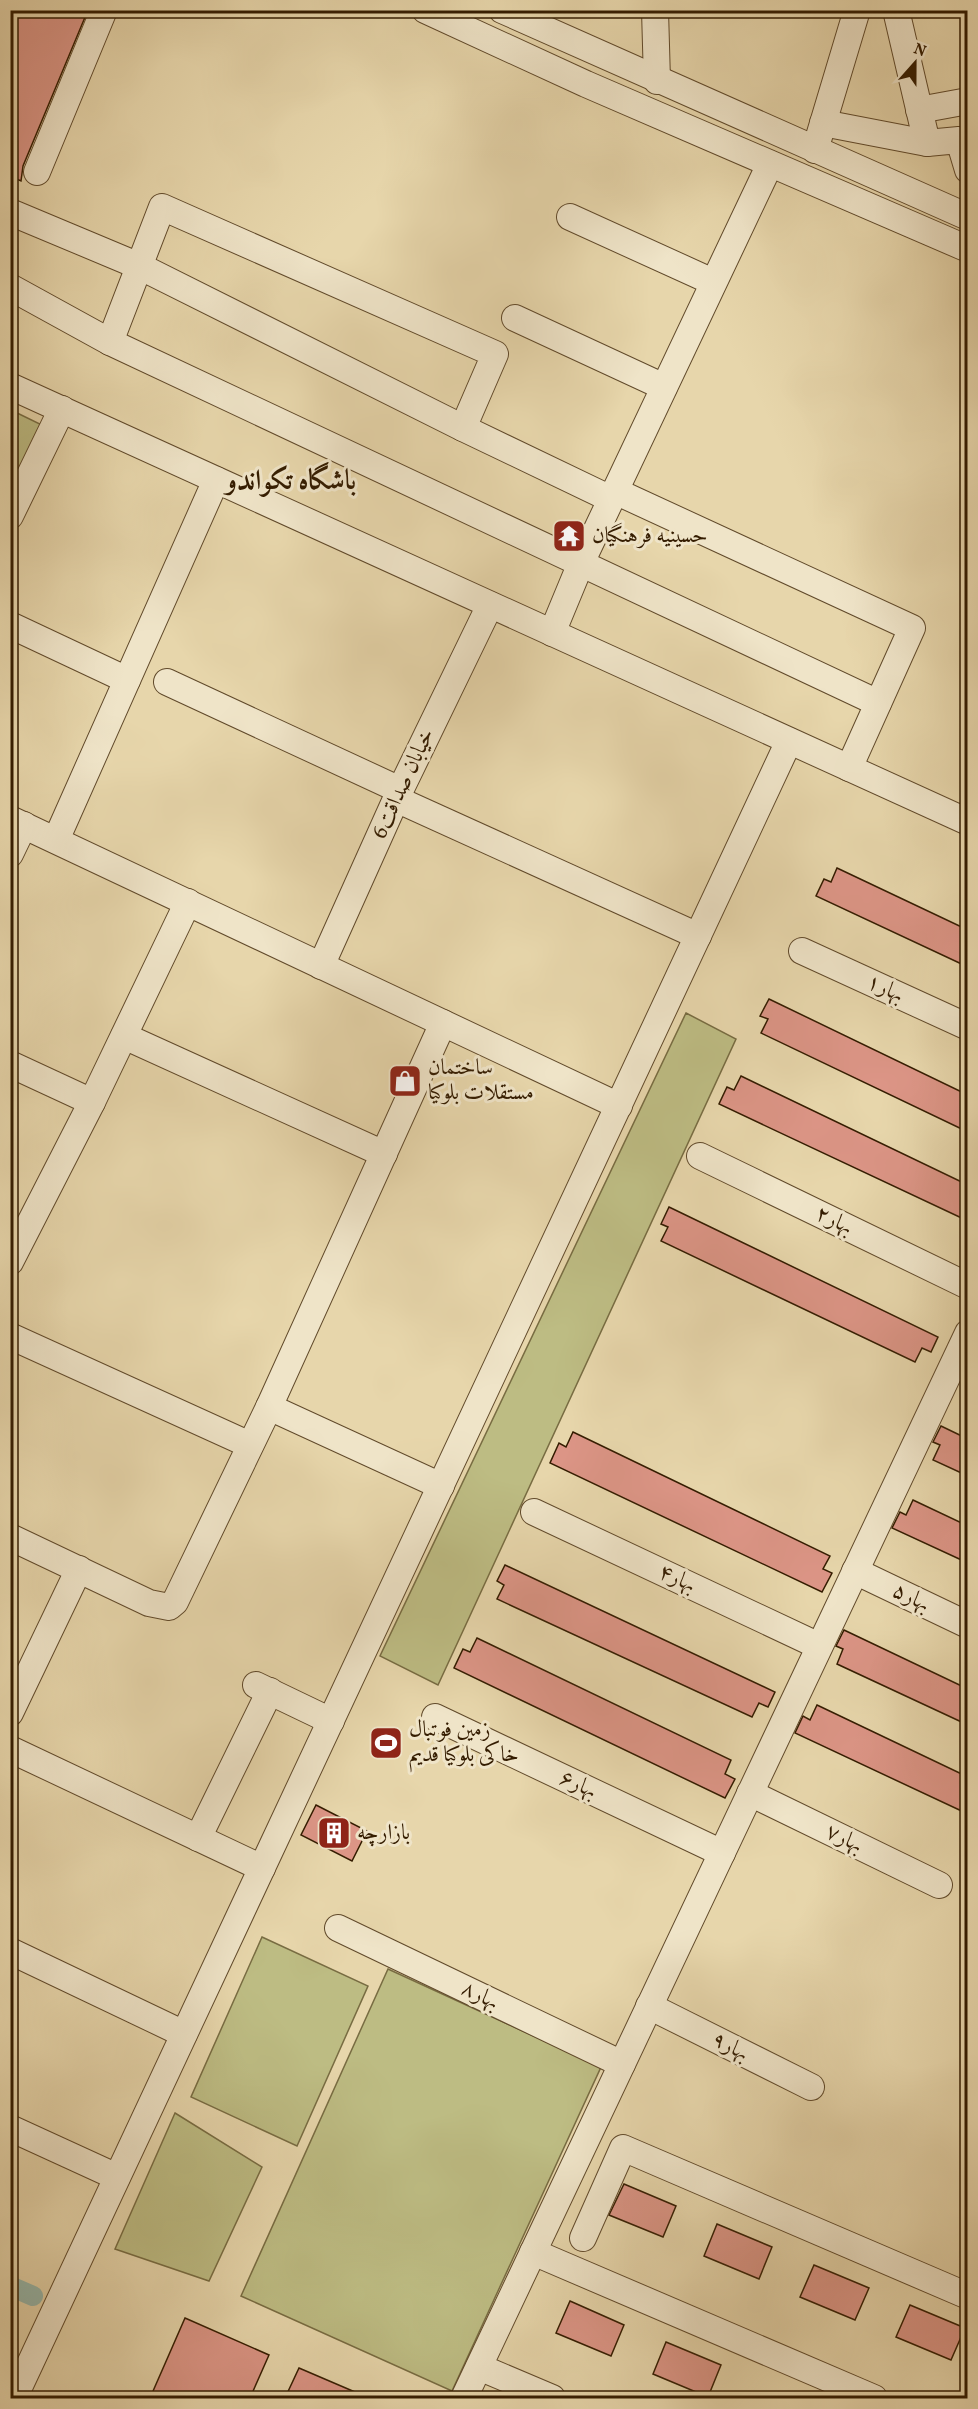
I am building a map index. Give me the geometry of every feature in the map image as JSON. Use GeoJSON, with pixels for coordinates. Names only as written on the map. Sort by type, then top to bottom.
{"type":"FeatureCollection","features":[{"type":"Feature","properties":{"kind":"street"},"geometry":{"type":"LineString","coordinates":[[37,172],[104,10]]}},
{"type":"Feature","properties":{"kind":"street"},"geometry":{"type":"LineString","coordinates":[[425,10],[586,84],[968,249]]}},
{"type":"Feature","properties":{"kind":"street"},"geometry":{"type":"LineString","coordinates":[[501,10],[968,217]]}},
{"type":"Feature","properties":{"kind":"street"},"geometry":{"type":"LineString","coordinates":[[656,10],[657,81]]}},
{"type":"Feature","properties":{"kind":"street"},"geometry":{"type":"LineString","coordinates":[[815,150],[857,10]]}},
{"type":"Feature","properties":{"kind":"street"},"geometry":{"type":"LineString","coordinates":[[896,10],[927,143]]}},
{"type":"Feature","properties":{"kind":"street"},"geometry":{"type":"LineString","coordinates":[[919,110],[968,101]]}},
{"type":"Feature","properties":{"kind":"street"},"geometry":{"type":"LineString","coordinates":[[823,123],[927,143],[959,140],[968,170]]}},
{"type":"Feature","properties":{"kind":"street"},"geometry":{"type":"LineString","coordinates":[[552,633],[581,563],[770,164]]}},
{"type":"Feature","properties":{"kind":"street"},"geometry":{"type":"LineString","coordinates":[[110,342],[162,207],[495,354],[463,428]]}},
{"type":"Feature","properties":{"kind":"street"},"geometry":{"type":"LineString","coordinates":[[10,212],[139,266],[463,428],[912,628],[849,768]]}},
{"type":"Feature","properties":{"kind":"street"},"geometry":{"type":"LineString","coordinates":[[570,217],[713,282]]}},
{"type":"Feature","properties":{"kind":"street"},"geometry":{"type":"LineString","coordinates":[[10,286],[110,342],[878,703]]}},
{"type":"Feature","properties":{"kind":"street"},"geometry":{"type":"LineString","coordinates":[[515,318],[664,387]]}},
{"type":"Feature","properties":{"kind":"street"},"geometry":{"type":"LineString","coordinates":[[10,386],[968,822]]}},
{"type":"Feature","properties":{"kind":"street"},"geometry":{"type":"LineString","coordinates":[[10,516],[62,410]]}},
{"type":"Feature","properties":{"kind":"street"},"geometry":{"type":"LineString","coordinates":[[56,840],[216,480]]}},
{"type":"Feature","properties":{"kind":"street","name":"خیابان صداقت6"},"geometry":{"type":"LineString","coordinates":[[321,966],[398,795],[490,605]]}},
{"type":"Feature","properties":{"kind":"street"},"geometry":{"type":"LineString","coordinates":[[10,625],[127,680]]}},
{"type":"Feature","properties":{"kind":"street"},"geometry":{"type":"LineString","coordinates":[[167,682],[398,795],[698,936]]}},
{"type":"Feature","properties":{"kind":"street"},"geometry":{"type":"LineString","coordinates":[[14,2398],[789,741]]}},
{"type":"Feature","properties":{"kind":"street"},"geometry":{"type":"LineString","coordinates":[[10,854],[17,822],[619,1106]]}},
{"type":"Feature","properties":{"kind":"street"},"geometry":{"type":"LineString","coordinates":[[10,1262],[92,1102],[188,902]]}},
{"type":"Feature","properties":{"kind":"street","name":"بهار۱"},"geometry":{"type":"LineString","coordinates":[[802,951],[968,1027]]}},
{"type":"Feature","properties":{"kind":"street"},"geometry":{"type":"LineString","coordinates":[[10,1537],[149,1603],[169,1607],[176,1602],[269,1407],[443,1023]]}},
{"type":"Feature","properties":{"kind":"street"},"geometry":{"type":"LineString","coordinates":[[124,1036],[384,1154]]}},
{"type":"Feature","properties":{"kind":"street"},"geometry":{"type":"LineString","coordinates":[[10,1064],[92,1102]]}},
{"type":"Feature","properties":{"kind":"street","name":"بهار۲"},"geometry":{"type":"LineString","coordinates":[[700,1156],[968,1286]]}},
{"type":"Feature","properties":{"kind":"street"},"geometry":{"type":"LineString","coordinates":[[464,2398],[855,1571],[960,1370],[968,1333]]}},
{"type":"Feature","properties":{"kind":"street"},"geometry":{"type":"LineString","coordinates":[[10,1336],[250,1445]]}},
{"type":"Feature","properties":{"kind":"street"},"geometry":{"type":"LineString","coordinates":[[269,1407],[441,1486]]}},
{"type":"Feature","properties":{"kind":"street","name":"بهار۴"},"geometry":{"type":"LineString","coordinates":[[534,1512],[819,1646]]}},
{"type":"Feature","properties":{"kind":"street"},"geometry":{"type":"LineString","coordinates":[[10,1713],[79,1569]]}},
{"type":"Feature","properties":{"kind":"street","name":"بهار۵"},"geometry":{"type":"LineString","coordinates":[[855,1571],[968,1625]]}},
{"type":"Feature","properties":{"kind":"street"},"geometry":{"type":"LineString","coordinates":[[198,1838],[263,1688],[331,1721]]}},
{"type":"Feature","properties":{"kind":"street","name":"بهار۶"},"geometry":{"type":"LineString","coordinates":[[435,1718],[722,1853]]}},
{"type":"Feature","properties":{"kind":"street"},"geometry":{"type":"LineString","coordinates":[[10,1749],[262,1868]]}},
{"type":"Feature","properties":{"kind":"street","name":"بهار۷"},"geometry":{"type":"LineString","coordinates":[[750,1793],[939,1885]]}},
{"type":"Feature","properties":{"kind":"street","name":"بهار۸"},"geometry":{"type":"LineString","coordinates":[[338,1928],[622,2064]]}},
{"type":"Feature","properties":{"kind":"street"},"geometry":{"type":"LineString","coordinates":[[10,1951],[184,2034]]}},
{"type":"Feature","properties":{"kind":"street","name":"بهار۹"},"geometry":{"type":"LineString","coordinates":[[649,2006],[811,2087]]}},
{"type":"Feature","properties":{"kind":"street"},"geometry":{"type":"LineString","coordinates":[[10,2128],[117,2177]]}},
{"type":"Feature","properties":{"kind":"street"},"geometry":{"type":"LineString","coordinates":[[583,2238],[622,2148],[968,2296]]}},
{"type":"Feature","properties":{"kind":"street"},"geometry":{"type":"LineString","coordinates":[[533,2252],[874,2398]]}},
{"type":"Feature","properties":{"kind":"street"},"geometry":{"type":"LineString","coordinates":[[479,2367],[552,2398]]}},
{"type":"Feature","properties":{"kind":"shaded area"},"geometry":{"type":"Polygon","coordinates":[[[11,410],[44,426],[11,498],[11,410]]]}},
{"type":"Feature","properties":{"kind":"shaded area"},"geometry":{"type":"Polygon","coordinates":[[[686,1013],[736,1039],[438,1685],[380,1656],[686,1013]]]}},
{"type":"Feature","properties":{"kind":"shaded area"},"geometry":{"type":"Polygon","coordinates":[[[262,1937],[368,1986],[297,2146],[191,2097],[262,1937]]]}},
{"type":"Feature","properties":{"kind":"shaded area"},"geometry":{"type":"Polygon","coordinates":[[[388,1969],[601,2067],[452,2391],[241,2296],[388,1969]]]}},
{"type":"Feature","properties":{"kind":"shaded area"},"geometry":{"type":"Polygon","coordinates":[[[175,2113],[262,2167],[209,2281],[115,2249],[175,2113]]]}},
{"type":"Feature","properties":{"kind":"building"},"geometry":{"type":"Polygon","coordinates":[[[10,10],[88,10],[23,166],[21,181],[10,176],[10,10]]]}},
{"type":"Feature","properties":{"kind":"building"},"geometry":{"type":"Polygon","coordinates":[[[837,868],[968,930],[968,967],[816,896],[824,879],[831,882],[837,868]]]}},
{"type":"Feature","properties":{"kind":"building"},"geometry":{"type":"Polygon","coordinates":[[[769,999],[968,1095],[968,1132],[761,1033],[768,1019],[760,1016],[769,999]]]}},
{"type":"Feature","properties":{"kind":"building"},"geometry":{"type":"Polygon","coordinates":[[[741,1076],[968,1185],[968,1221],[719,1104],[727,1087],[734,1090],[741,1076]]]}},
{"type":"Feature","properties":{"kind":"building"},"geometry":{"type":"Polygon","coordinates":[[[669,1207],[938,1337],[931,1352],[922,1348],[915,1362],[661,1241],[668,1227],[661,1224],[669,1207]]]}},
{"type":"Feature","properties":{"kind":"building"},"geometry":{"type":"Polygon","coordinates":[[[941,1426],[968,1439],[968,1476],[933,1460],[940,1445],[933,1442],[941,1426]]]}},
{"type":"Feature","properties":{"kind":"building"},"geometry":{"type":"Polygon","coordinates":[[[573,1432],[830,1556],[823,1569],[832,1573],[822,1592],[550,1463],[559,1443],[566,1447],[573,1432]]]}},
{"type":"Feature","properties":{"kind":"building"},"geometry":{"type":"Polygon","coordinates":[[[913,1500],[968,1526],[968,1563],[892,1528],[900,1512],[906,1515],[913,1500]]]}},
{"type":"Feature","properties":{"kind":"building"},"geometry":{"type":"Polygon","coordinates":[[[505,1565],[775,1692],[768,1707],[759,1703],[752,1717],[497,1599],[504,1585],[497,1581],[505,1565]]]}},
{"type":"Feature","properties":{"kind":"building"},"geometry":{"type":"Polygon","coordinates":[[[844,1630],[968,1689],[968,1725],[837,1664],[843,1649],[836,1646],[844,1630]]]}},
{"type":"Feature","properties":{"kind":"building"},"geometry":{"type":"Polygon","coordinates":[[[477,1638],[731,1760],[725,1774],[735,1779],[725,1798],[454,1668],[463,1649],[470,1652],[477,1638]]]}},
{"type":"Feature","properties":{"kind":"building"},"geometry":{"type":"Polygon","coordinates":[[[817,1705],[968,1777],[968,1814],[795,1733],[803,1716],[810,1720],[817,1705]]]}},
{"type":"Feature","properties":{"kind":"building","name":"بازارچه"},"geometry":{"type":"Polygon","coordinates":[[[316,1805],[367,1831],[352,1861],[301,1835],[316,1805]]]}},
{"type":"Feature","properties":{"kind":"building"},"geometry":{"type":"Polygon","coordinates":[[[624,2184],[676,2206],[663,2237],[609,2215],[624,2184]]]}},
{"type":"Feature","properties":{"kind":"building"},"geometry":{"type":"Polygon","coordinates":[[[717,2224],[772,2247],[759,2279],[704,2256],[717,2224]]]}},
{"type":"Feature","properties":{"kind":"building"},"geometry":{"type":"Polygon","coordinates":[[[814,2265],[869,2288],[855,2320],[800,2297],[814,2265]]]}},
{"type":"Feature","properties":{"kind":"building"},"geometry":{"type":"Polygon","coordinates":[[[570,2301],[624,2325],[611,2356],[556,2333],[570,2301]]]}},
{"type":"Feature","properties":{"kind":"building"},"geometry":{"type":"Polygon","coordinates":[[[910,2305],[965,2328],[951,2360],[896,2337],[910,2305]]]}},
{"type":"Feature","properties":{"kind":"building"},"geometry":{"type":"Polygon","coordinates":[[[185,2318],[269,2355],[250,2398],[150,2398],[185,2318]]]}},
{"type":"Feature","properties":{"kind":"building"},"geometry":{"type":"Polygon","coordinates":[[[666,2342],[721,2365],[708,2397],[653,2374],[666,2342]]]}},
{"type":"Feature","properties":{"kind":"building"},"geometry":{"type":"Polygon","coordinates":[[[299,2368],[369,2398],[285,2398],[299,2368]]]}},
{"type":"Feature","properties":{"kind":"waterway"},"geometry":{"type":"LineString","coordinates":[[10,2286],[33,2296]]}},
{"type":"Feature","properties":{"kind":"place","name":"حسینیه فرهنگیان"},"geometry":{"type":"Point","coordinates":[569,536]}},
{"type":"Feature","properties":{"kind":"place","name":"ساختمان مستقلات بلوکیا"},"geometry":{"type":"Point","coordinates":[405,1081]}},
{"type":"Feature","properties":{"kind":"place","name":"زمین فوتبال خاکی بلوکیا قدیم"},"geometry":{"type":"Point","coordinates":[386,1743]}},
{"type":"Feature","properties":{"kind":"place","name":"بازارچه"},"geometry":{"type":"Point","coordinates":[334,1833]}},
{"type":"Feature","properties":{"kind":"district","name":"باشگاه تکواندو"},"geometry":{"type":"Point","coordinates":[291,481]}}]}
